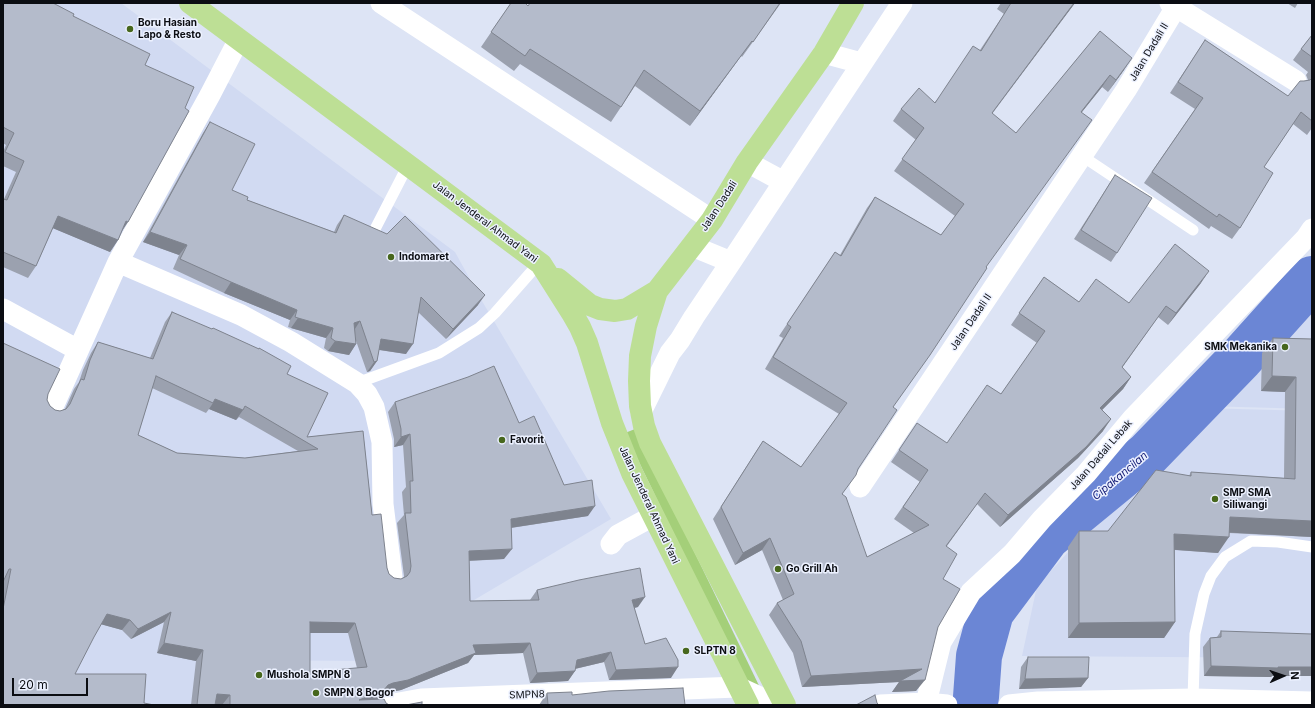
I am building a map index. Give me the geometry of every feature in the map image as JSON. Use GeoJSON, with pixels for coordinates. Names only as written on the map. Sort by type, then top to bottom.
{"type":"FeatureCollection","features":[{"type":"Feature","properties":{"kind":"main road","name":"Jalan Jenderal Ahmad Yani"},"geometry":{"type":"LineString","coordinates":[[190,3],[540,263],[580,327],[587,343],[620,444],[632,473],[743,696]]}},
{"type":"Feature","properties":{"kind":"main road","name":"Jalan Dadali"},"geometry":{"type":"LineString","coordinates":[[643,419],[639,381],[640,356],[646,326],[657,290],[712,220],[747,162],[824,53],[853,3]]}},
{"type":"Feature","properties":{"kind":"main road"},"geometry":{"type":"LineString","coordinates":[[540,263],[590,305],[600,309],[615,311],[627,309],[657,290]]}},
{"type":"Feature","properties":{"kind":"main road"},"geometry":{"type":"LineString","coordinates":[[643,419],[650,443],[785,705]]}},
{"type":"Feature","properties":{"kind":"street"},"geometry":{"type":"LineString","coordinates":[[381,3],[712,220]]}},
{"type":"Feature","properties":{"kind":"street"},"geometry":{"type":"LineString","coordinates":[[643,419],[670,353],[902,3]]}},
{"type":"Feature","properties":{"kind":"street","name":"Jalan Dadali II"},"geometry":{"type":"LineString","coordinates":[[860,487],[1126,90],[1173,5],[1296,81]]}},
{"type":"Feature","properties":{"kind":"street"},"geometry":{"type":"LineString","coordinates":[[52,409],[118,262],[210,95],[239,39]]}},
{"type":"Feature","properties":{"kind":"street"},"geometry":{"type":"LineString","coordinates":[[824,53],[861,63]]}},
{"type":"Feature","properties":{"kind":"street"},"geometry":{"type":"LineString","coordinates":[[747,162],[784,182]]}},
{"type":"Feature","properties":{"kind":"street","name":"Jalan Dadali Lebak"},"geometry":{"type":"LineString","coordinates":[[926,703],[941,642],[971,592],[1012,554],[1042,519],[1086,474],[1133,418],[1306,238],[1312,229]]}},
{"type":"Feature","properties":{"kind":"street"},"geometry":{"type":"LineString","coordinates":[[692,246],[731,262]]}},
{"type":"Feature","properties":{"kind":"street"},"geometry":{"type":"LineString","coordinates":[[118,262],[241,315],[291,342],[357,383],[367,394],[374,407],[382,442],[383,504],[392,577]]}},
{"type":"Feature","properties":{"kind":"street"},"geometry":{"type":"LineString","coordinates":[[3,309],[78,350]]}},
{"type":"Feature","properties":{"kind":"street"},"geometry":{"type":"LineString","coordinates":[[611,544],[618,535],[653,516]]}},
{"type":"Feature","properties":{"kind":"street"},"geometry":{"type":"LineString","coordinates":[[743,696],[777,705]]}},
{"type":"Feature","properties":{"kind":"street","name":"SMPN8"},"geometry":{"type":"LineString","coordinates":[[388,705],[422,699],[743,696]]}},
{"type":"Feature","properties":{"kind":"street"},"geometry":{"type":"LineString","coordinates":[[1009,705],[1038,702],[1312,702]]}},
{"type":"Feature","properties":{"kind":"street"},"geometry":{"type":"LineString","coordinates":[[880,705],[926,703],[947,705]]}},
{"type":"Feature","properties":{"kind":"lane"},"geometry":{"type":"LineString","coordinates":[[1082,156],[1193,230]]}},
{"type":"Feature","properties":{"kind":"lane"},"geometry":{"type":"LineString","coordinates":[[373,233],[408,165]]}},
{"type":"Feature","properties":{"kind":"lane"},"geometry":{"type":"LineString","coordinates":[[357,383],[432,356],[480,328],[540,263]]}},
{"type":"Feature","properties":{"kind":"lane"},"geometry":{"type":"LineString","coordinates":[[1193,702],[1195,634],[1202,601],[1211,576],[1225,556],[1251,541],[1278,542],[1312,547]]}},
{"type":"Feature","properties":{"kind":"shaded area"},"geometry":{"type":"Polygon","coordinates":[[[3,3],[121,3],[455,252],[482,301],[611,519],[371,661],[232,660],[222,691],[220,705],[3,705],[3,3]]]}},
{"type":"Feature","properties":{"kind":"shaded area","name":"SMK Mekanika"},"geometry":{"type":"Polygon","coordinates":[[[1312,288],[1312,409],[1203,406],[1312,288]]]}},
{"type":"Feature","properties":{"kind":"shaded area","name":"SMP SMA Siliwangi"},"geometry":{"type":"Polygon","coordinates":[[[1200,408],[1312,411],[1312,658],[1022,656],[1037,586],[1200,408]]]}},
{"type":"Feature","properties":{"kind":"green space"},"geometry":{"type":"Polygon","coordinates":[[[635,429],[765,698],[756,705],[625,433],[635,429]]]}},
{"type":"Feature","properties":{"kind":"building"},"geometry":{"type":"Polygon","coordinates":[[[3,3],[53,3],[74,14],[73,16],[150,54],[145,65],[194,87],[185,108],[189,111],[128,222],[126,221],[118,240],[58,216],[36,266],[3,252],[3,199],[7,200],[24,161],[5,152],[14,133],[3,127],[3,3]]]}},
{"type":"Feature","properties":{"kind":"building"},"geometry":{"type":"Polygon","coordinates":[[[511,3],[525,3],[528,6],[530,3],[780,3],[753,42],[752,41],[700,111],[644,70],[621,107],[530,49],[525,56],[491,32],[511,3]]]}},
{"type":"Feature","properties":{"kind":"building"},"geometry":{"type":"Polygon","coordinates":[[[1011,3],[1074,3],[992,113],[1016,133],[1100,31],[1132,58],[1116,80],[1110,75],[1081,112],[1092,120],[986,267],[987,268],[930,355],[893,407],[897,410],[858,469],[856,475],[842,494],[846,497],[867,557],[929,525],[903,507],[928,470],[899,450],[917,423],[947,443],[987,385],[1001,394],[1045,331],[1019,313],[1044,277],[1079,302],[1096,279],[1129,303],[1175,244],[1209,271],[1176,313],[1166,306],[1122,367],[1131,377],[1100,408],[1111,419],[1086,447],[1008,515],[985,493],[946,546],[957,554],[943,579],[960,589],[938,627],[925,680],[900,681],[922,669],[811,676],[801,641],[777,603],[794,594],[770,538],[743,553],[721,507],[763,441],[801,467],[847,403],[773,357],[791,327],[787,324],[835,252],[841,256],[875,197],[941,235],[964,204],[902,159],[924,128],[901,109],[919,88],[935,103],[973,46],[981,51],[1011,3]]]}},
{"type":"Feature","properties":{"kind":"building"},"geometry":{"type":"Polygon","coordinates":[[[1312,35],[1312,57],[1301,49],[1312,35]]]}},
{"type":"Feature","properties":{"kind":"building"},"geometry":{"type":"Polygon","coordinates":[[[1205,40],[1288,96],[1300,81],[1310,80],[1312,78],[1312,121],[1301,112],[1264,167],[1273,173],[1240,228],[1219,214],[1217,217],[1152,172],[1203,98],[1178,82],[1205,40]]]}},
{"type":"Feature","properties":{"kind":"building"},"geometry":{"type":"Polygon","coordinates":[[[210,122],[255,144],[232,190],[248,197],[247,200],[336,233],[344,215],[387,234],[405,216],[485,295],[453,329],[421,297],[413,344],[381,339],[377,361],[374,362],[360,321],[354,323],[356,344],[335,341],[331,338],[333,328],[295,317],[297,310],[180,259],[187,245],[150,232],[210,122]]]}},
{"type":"Feature","properties":{"kind":"building"},"geometry":{"type":"Polygon","coordinates":[[[1115,175],[1152,198],[1117,253],[1081,230],[1115,175]]]}},
{"type":"Feature","properties":{"kind":"building"},"geometry":{"type":"Polygon","coordinates":[[[172,312],[259,348],[291,366],[287,374],[328,393],[307,437],[363,431],[372,515],[381,514],[389,574],[394,578],[401,579],[407,576],[410,572],[411,566],[405,513],[411,513],[410,481],[413,481],[410,434],[401,437],[401,429],[395,402],[468,377],[494,366],[519,423],[534,416],[564,485],[592,480],[595,506],[511,519],[512,549],[469,551],[470,601],[539,600],[537,590],[640,568],[645,597],[632,600],[645,644],[666,638],[678,660],[678,667],[616,670],[611,652],[577,660],[575,671],[537,673],[530,643],[473,645],[476,653],[408,680],[388,685],[384,690],[359,700],[384,699],[389,705],[230,705],[230,695],[217,694],[215,705],[197,705],[203,650],[164,643],[171,612],[138,629],[130,620],[107,614],[75,674],[146,674],[144,703],[154,705],[3,705],[3,609],[11,569],[9,569],[3,582],[3,343],[60,369],[48,394],[47,400],[50,406],[55,410],[60,411],[66,409],[70,404],[81,379],[84,380],[90,360],[98,342],[153,359],[172,312]],[[156,376],[138,435],[177,453],[245,458],[318,449],[245,406],[243,410],[215,399],[213,403],[156,376]],[[310,622],[310,672],[367,667],[355,623],[310,622]]]}},
{"type":"Feature","properties":{"kind":"building"},"geometry":{"type":"Polygon","coordinates":[[[1273,338],[1312,339],[1312,521],[1230,517],[1229,537],[1174,534],[1175,622],[1079,623],[1079,531],[1108,531],[1156,470],[1191,476],[1191,472],[1295,479],[1296,377],[1272,376],[1273,338]]]}},
{"type":"Feature","properties":{"kind":"building"},"geometry":{"type":"Polygon","coordinates":[[[1221,631],[1312,634],[1312,667],[1278,668],[1211,666],[1210,638],[1221,637],[1221,631]]]}},
{"type":"Feature","properties":{"kind":"building"},"geometry":{"type":"Polygon","coordinates":[[[1028,657],[1089,657],[1088,678],[1025,679],[1028,657]]]}},
{"type":"Feature","properties":{"kind":"building"},"geometry":{"type":"Polygon","coordinates":[[[683,688],[685,705],[548,705],[547,693],[572,692],[572,695],[609,691],[683,688]]]}},
{"type":"Feature","properties":{"kind":"building"},"geometry":{"type":"Polygon","coordinates":[[[875,695],[879,705],[856,705],[875,695]]]}},
{"type":"Feature","properties":{"kind":"building"},"geometry":{"type":"Polygon","coordinates":[[[422,702],[422,705],[406,705],[422,702]]]}},
{"type":"Feature","properties":{"kind":"waterway","name":"Cipakancilan"},"geometry":{"type":"LineString","coordinates":[[976,697],[979,656],[991,612],[1047,537],[1148,454],[1241,358],[1312,279]]}},
{"type":"Feature","properties":{"kind":"place","name":"Boru Hasian Lapo & Resto"},"geometry":{"type":"Point","coordinates":[130,29]}},
{"type":"Feature","properties":{"kind":"place","name":"Indomaret"},"geometry":{"type":"Point","coordinates":[391,257]}},
{"type":"Feature","properties":{"kind":"place","name":"SMK Mekanika"},"geometry":{"type":"Point","coordinates":[1285,347]}},
{"type":"Feature","properties":{"kind":"place","name":"Favorit"},"geometry":{"type":"Point","coordinates":[502,440]}},
{"type":"Feature","properties":{"kind":"place","name":"SMP SMA Siliwangi"},"geometry":{"type":"Point","coordinates":[1215,499]}},
{"type":"Feature","properties":{"kind":"place","name":"Go Grill Ah"},"geometry":{"type":"Point","coordinates":[778,569]}},
{"type":"Feature","properties":{"kind":"place","name":"SLPTN 8"},"geometry":{"type":"Point","coordinates":[686,651]}},
{"type":"Feature","properties":{"kind":"place","name":"Mushola SMPN 8"},"geometry":{"type":"Point","coordinates":[259,675]}},
{"type":"Feature","properties":{"kind":"place","name":"SMPN 8 Bogor"},"geometry":{"type":"Point","coordinates":[316,693]}}]}
